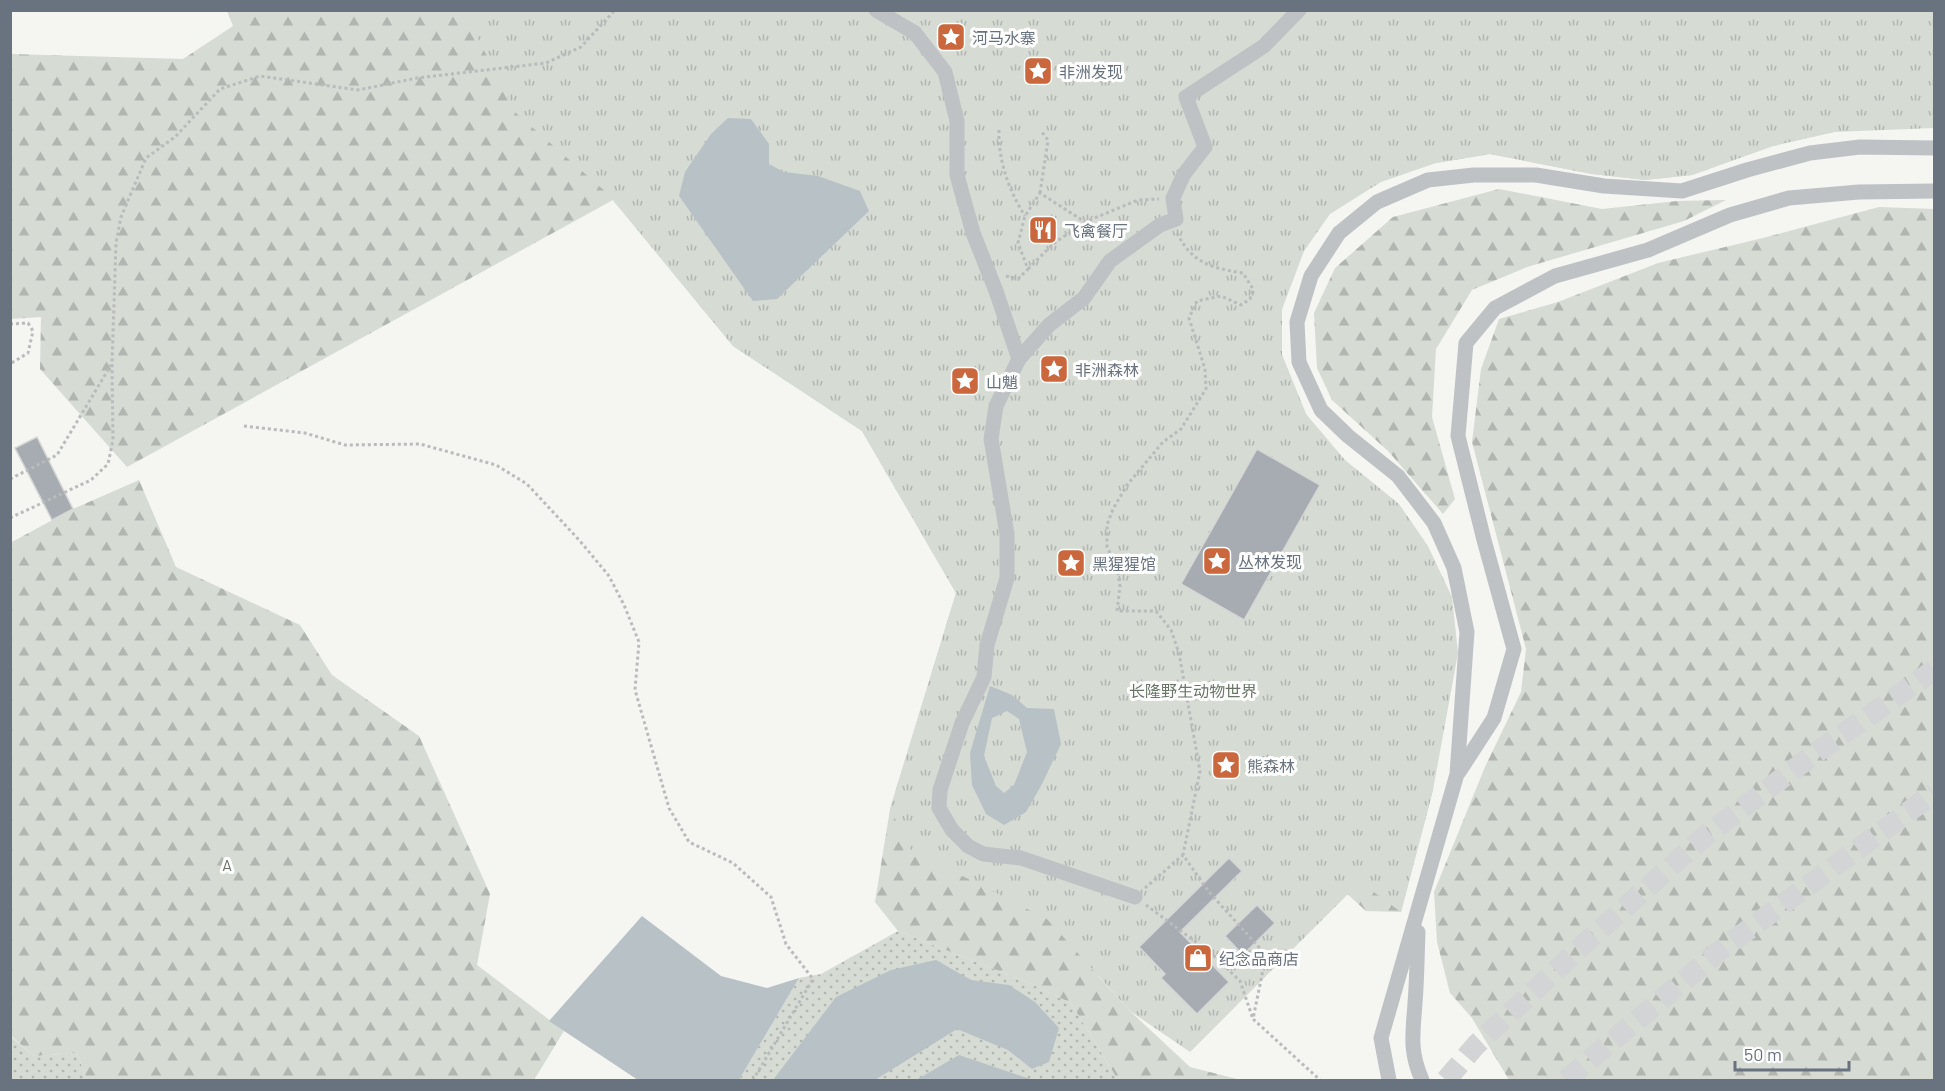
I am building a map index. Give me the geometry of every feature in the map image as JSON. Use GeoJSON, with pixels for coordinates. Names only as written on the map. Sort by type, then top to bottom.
{"type":"FeatureCollection","features":[{"type":"Feature","properties":{"kind":"street"},"geometry":{"type":"LineString","coordinates":[[876,10],[915,33],[945,72],[957,121],[957,175],[973,233],[1019,359]]}},
{"type":"Feature","properties":{"kind":"street"},"geometry":{"type":"LineString","coordinates":[[1135,897],[1021,858],[983,854],[968,846],[952,830],[939,808],[940,790],[962,723],[984,677],[987,645],[1007,578],[1007,534],[991,439],[996,406],[1019,359],[1049,325],[1084,298],[1110,261],[1160,225],[1176,219],[1173,198],[1184,174],[1205,147],[1186,97],[1264,46],[1299,10]]}},
{"type":"Feature","properties":{"kind":"street"},"geometry":{"type":"LineString","coordinates":[[1389,1080],[1381,1038],[1457,774],[1467,632],[1454,568],[1434,523],[1398,476],[1348,436],[1321,410],[1299,362],[1297,322],[1311,276],[1339,233],[1377,202],[1428,180],[1474,175],[1536,175],[1604,186],[1682,191],[1810,153],[1860,147],[1935,148]]}},
{"type":"Feature","properties":{"kind":"street"},"geometry":{"type":"LineString","coordinates":[[1457,774],[1494,718],[1514,649],[1458,436],[1466,343],[1495,308],[1555,276],[1648,250],[1730,215],[1789,198],[1858,192],[1935,191]]}},
{"type":"Feature","properties":{"kind":"street"},"geometry":{"type":"LineString","coordinates":[[1418,913],[1415,1003],[1411,1033],[1416,1068],[1422,1080]]}},
{"type":"Feature","properties":{"kind":"path"},"geometry":{"type":"LineString","coordinates":[[10,518],[91,480],[108,464],[113,440],[112,364],[116,243],[120,217],[146,158],[176,137],[220,89],[260,76],[358,90],[417,78],[546,63],[582,47],[615,10]]}},
{"type":"Feature","properties":{"kind":"path"},"geometry":{"type":"LineString","coordinates":[[999,130],[998,148],[1014,198],[1025,216]]}},
{"type":"Feature","properties":{"kind":"path"},"geometry":{"type":"LineString","coordinates":[[1028,269],[1018,243],[1025,216],[1040,194],[1048,140],[1041,131]]}},
{"type":"Feature","properties":{"kind":"path"},"geometry":{"type":"LineString","coordinates":[[1040,194],[1085,222]]}},
{"type":"Feature","properties":{"kind":"path"},"geometry":{"type":"LineString","coordinates":[[989,272],[1018,279],[1053,244],[1085,222],[1138,200],[1173,198]]}},
{"type":"Feature","properties":{"kind":"path"},"geometry":{"type":"LineString","coordinates":[[1176,219],[1177,234],[1194,256],[1205,265],[1243,273],[1253,289],[1250,299],[1241,305],[1221,296],[1197,301],[1189,318],[1204,369],[1206,389],[1181,429],[1163,442],[1127,485],[1107,525],[1107,547],[1117,567],[1120,586],[1117,611],[1155,611],[1171,630],[1179,653],[1200,771],[1183,855],[1135,897],[1212,954],[1240,981],[1252,1019],[1320,1080]]}},
{"type":"Feature","properties":{"kind":"path"},"geometry":{"type":"LineString","coordinates":[[10,324],[28,323],[33,331],[28,353],[10,364]]}},
{"type":"Feature","properties":{"kind":"path"},"geometry":{"type":"LineString","coordinates":[[10,479],[57,455],[112,364]]}},
{"type":"Feature","properties":{"kind":"path"},"geometry":{"type":"LineString","coordinates":[[244,426],[305,433],[345,445],[420,444],[496,465],[527,484],[609,576],[624,604],[639,642],[635,690],[669,808],[689,842],[734,863],[771,897],[786,944],[813,979],[753,1080]]}},
{"type":"Feature","properties":{"kind":"path"},"geometry":{"type":"LineString","coordinates":[[1183,855],[1209,892],[1266,955],[1252,1019]]}},
{"type":"Feature","properties":{"kind":"green space","name":"长隆野生动物世界"},"geometry":{"type":"Polygon","coordinates":[[[467,10],[1934,11],[1934,128],[1834,132],[1773,146],[1692,175],[1645,180],[1592,174],[1490,154],[1436,163],[1381,182],[1330,214],[1304,251],[1282,309],[1282,355],[1306,414],[1345,460],[1399,504],[1428,546],[1452,597],[1458,653],[1433,790],[1401,912],[1360,882],[1190,1052],[1130,1011],[1047,919],[911,850],[890,809],[956,593],[862,431],[733,346],[607,193],[516,113],[465,13],[467,10]]]}},
{"type":"Feature","properties":{"kind":"green space","name":"长隆野生动物世界"},"geometry":{"type":"Polygon","coordinates":[[[227,11],[1782,11],[1834,132],[1773,146],[1692,175],[1645,180],[1592,174],[1490,154],[1436,163],[1377,51],[1282,309],[1282,355],[1306,414],[1433,790],[1401,912],[1366,911],[1320,869],[1132,941],[1098,976],[1130,1011],[1190,1067],[1241,1080],[1118,1080],[1071,1003],[1032,984],[898,931],[875,902],[890,809],[956,593],[862,431],[733,346],[613,200],[127,467],[40,369],[41,317],[11,319],[11,54],[183,59],[233,26],[227,11]]]}},
{"type":"Feature","properties":{"kind":"green space"},"geometry":{"type":"Polygon","coordinates":[[[1499,189],[1602,209],[1677,201],[1726,200],[1684,221],[1527,267],[1472,290],[1436,349],[1432,417],[1455,499],[1443,514],[1388,451],[1332,400],[1317,368],[1314,313],[1335,268],[1393,217],[1499,189]]]}},
{"type":"Feature","properties":{"kind":"green space"},"geometry":{"type":"Polygon","coordinates":[[[1879,207],[1934,209],[1934,1080],[1509,1080],[1472,1018],[1450,993],[1437,942],[1434,892],[1485,767],[1521,692],[1526,649],[1472,442],[1481,369],[1499,319],[1558,302],[1658,263],[1879,207]]]}},
{"type":"Feature","properties":{"kind":"green space","name":"A"},"geometry":{"type":"Polygon","coordinates":[[[139,480],[176,567],[300,625],[332,675],[419,736],[490,894],[477,965],[564,1031],[534,1080],[87,1080],[77,1053],[34,1056],[11,1036],[10,543],[73,509],[139,480]]]}},
{"type":"Feature","properties":{"kind":"green space"},"geometry":{"type":"Polygon","coordinates":[[[898,931],[1032,984],[1071,1003],[1118,1080],[739,1080],[799,978],[821,974],[898,931]]]}},
{"type":"Feature","properties":{"kind":"green space"},"geometry":{"type":"Polygon","coordinates":[[[10,1036],[34,1056],[77,1053],[87,1080],[11,1080],[10,1036]]]}},
{"type":"Feature","properties":{"kind":"shaded area"},"geometry":{"type":"Polygon","coordinates":[[[728,118],[751,119],[769,144],[769,164],[784,172],[818,176],[860,191],[869,211],[777,299],[753,301],[679,196],[685,172],[711,134],[728,118]]]}},
{"type":"Feature","properties":{"kind":"shaded area"},"geometry":{"type":"Polygon","coordinates":[[[990,686],[1012,695],[1027,708],[1054,709],[1061,744],[1026,812],[1004,825],[986,814],[972,785],[970,753],[990,686]],[[1007,711],[992,718],[984,756],[996,786],[1004,793],[1014,785],[1027,752],[1019,719],[1007,711]]]}},
{"type":"Feature","properties":{"kind":"shaded area"},"geometry":{"type":"Polygon","coordinates":[[[642,916],[721,976],[767,988],[799,978],[739,1080],[638,1080],[549,1021],[642,916]]]}},
{"type":"Feature","properties":{"kind":"shaded area"},"geometry":{"type":"Polygon","coordinates":[[[936,960],[971,980],[1009,985],[1035,1002],[1059,1028],[1049,1062],[1032,1069],[1008,1050],[957,1029],[875,1080],[773,1080],[836,997],[891,970],[936,960]]]}},
{"type":"Feature","properties":{"kind":"shaded area"},"geometry":{"type":"Polygon","coordinates":[[[959,1055],[1030,1079],[1031,1080],[916,1080],[959,1055]]]}},
{"type":"Feature","properties":{"kind":"building"},"geometry":{"type":"Polygon","coordinates":[[[37,437],[73,509],[52,520],[15,448],[37,437]]]}},
{"type":"Feature","properties":{"kind":"building"},"geometry":{"type":"Polygon","coordinates":[[[1257,449],[1320,485],[1244,620],[1181,584],[1257,449]]]}},
{"type":"Feature","properties":{"kind":"building"},"geometry":{"type":"Polygon","coordinates":[[[1229,858],[1242,871],[1180,932],[1229,982],[1197,1014],[1161,978],[1165,974],[1139,947],[1229,858]]]}},
{"type":"Feature","properties":{"kind":"building"},"geometry":{"type":"Polygon","coordinates":[[[1257,905],[1275,923],[1243,955],[1225,936],[1257,905]]]}},
{"type":"Feature","properties":{"kind":"tunnel"},"geometry":{"type":"LineString","coordinates":[[1446,1080],[1476,1045],[1705,836],[1813,755],[1934,670]]}},
{"type":"Feature","properties":{"kind":"tunnel"},"geometry":{"type":"LineString","coordinates":[[1566,1080],[1718,952],[1934,793]]}},
{"type":"Feature","properties":{"kind":"place","name":"河马水寨"},"geometry":{"type":"Point","coordinates":[951,37]}},
{"type":"Feature","properties":{"kind":"place","name":"非洲发现"},"geometry":{"type":"Point","coordinates":[1038,71]}},
{"type":"Feature","properties":{"kind":"place","name":"飞禽餐厅"},"geometry":{"type":"Point","coordinates":[1043,230]}},
{"type":"Feature","properties":{"kind":"place","name":"非洲森林"},"geometry":{"type":"Point","coordinates":[1054,369]}},
{"type":"Feature","properties":{"kind":"place","name":"山魈"},"geometry":{"type":"Point","coordinates":[965,381]}},
{"type":"Feature","properties":{"kind":"place","name":"丛林发现"},"geometry":{"type":"Point","coordinates":[1217,561]}},
{"type":"Feature","properties":{"kind":"place","name":"黑猩猩馆"},"geometry":{"type":"Point","coordinates":[1071,563]}},
{"type":"Feature","properties":{"kind":"place","name":"熊森林"},"geometry":{"type":"Point","coordinates":[1226,765]}},
{"type":"Feature","properties":{"kind":"place","name":"纪念品商店"},"geometry":{"type":"Point","coordinates":[1198,958]}}]}
